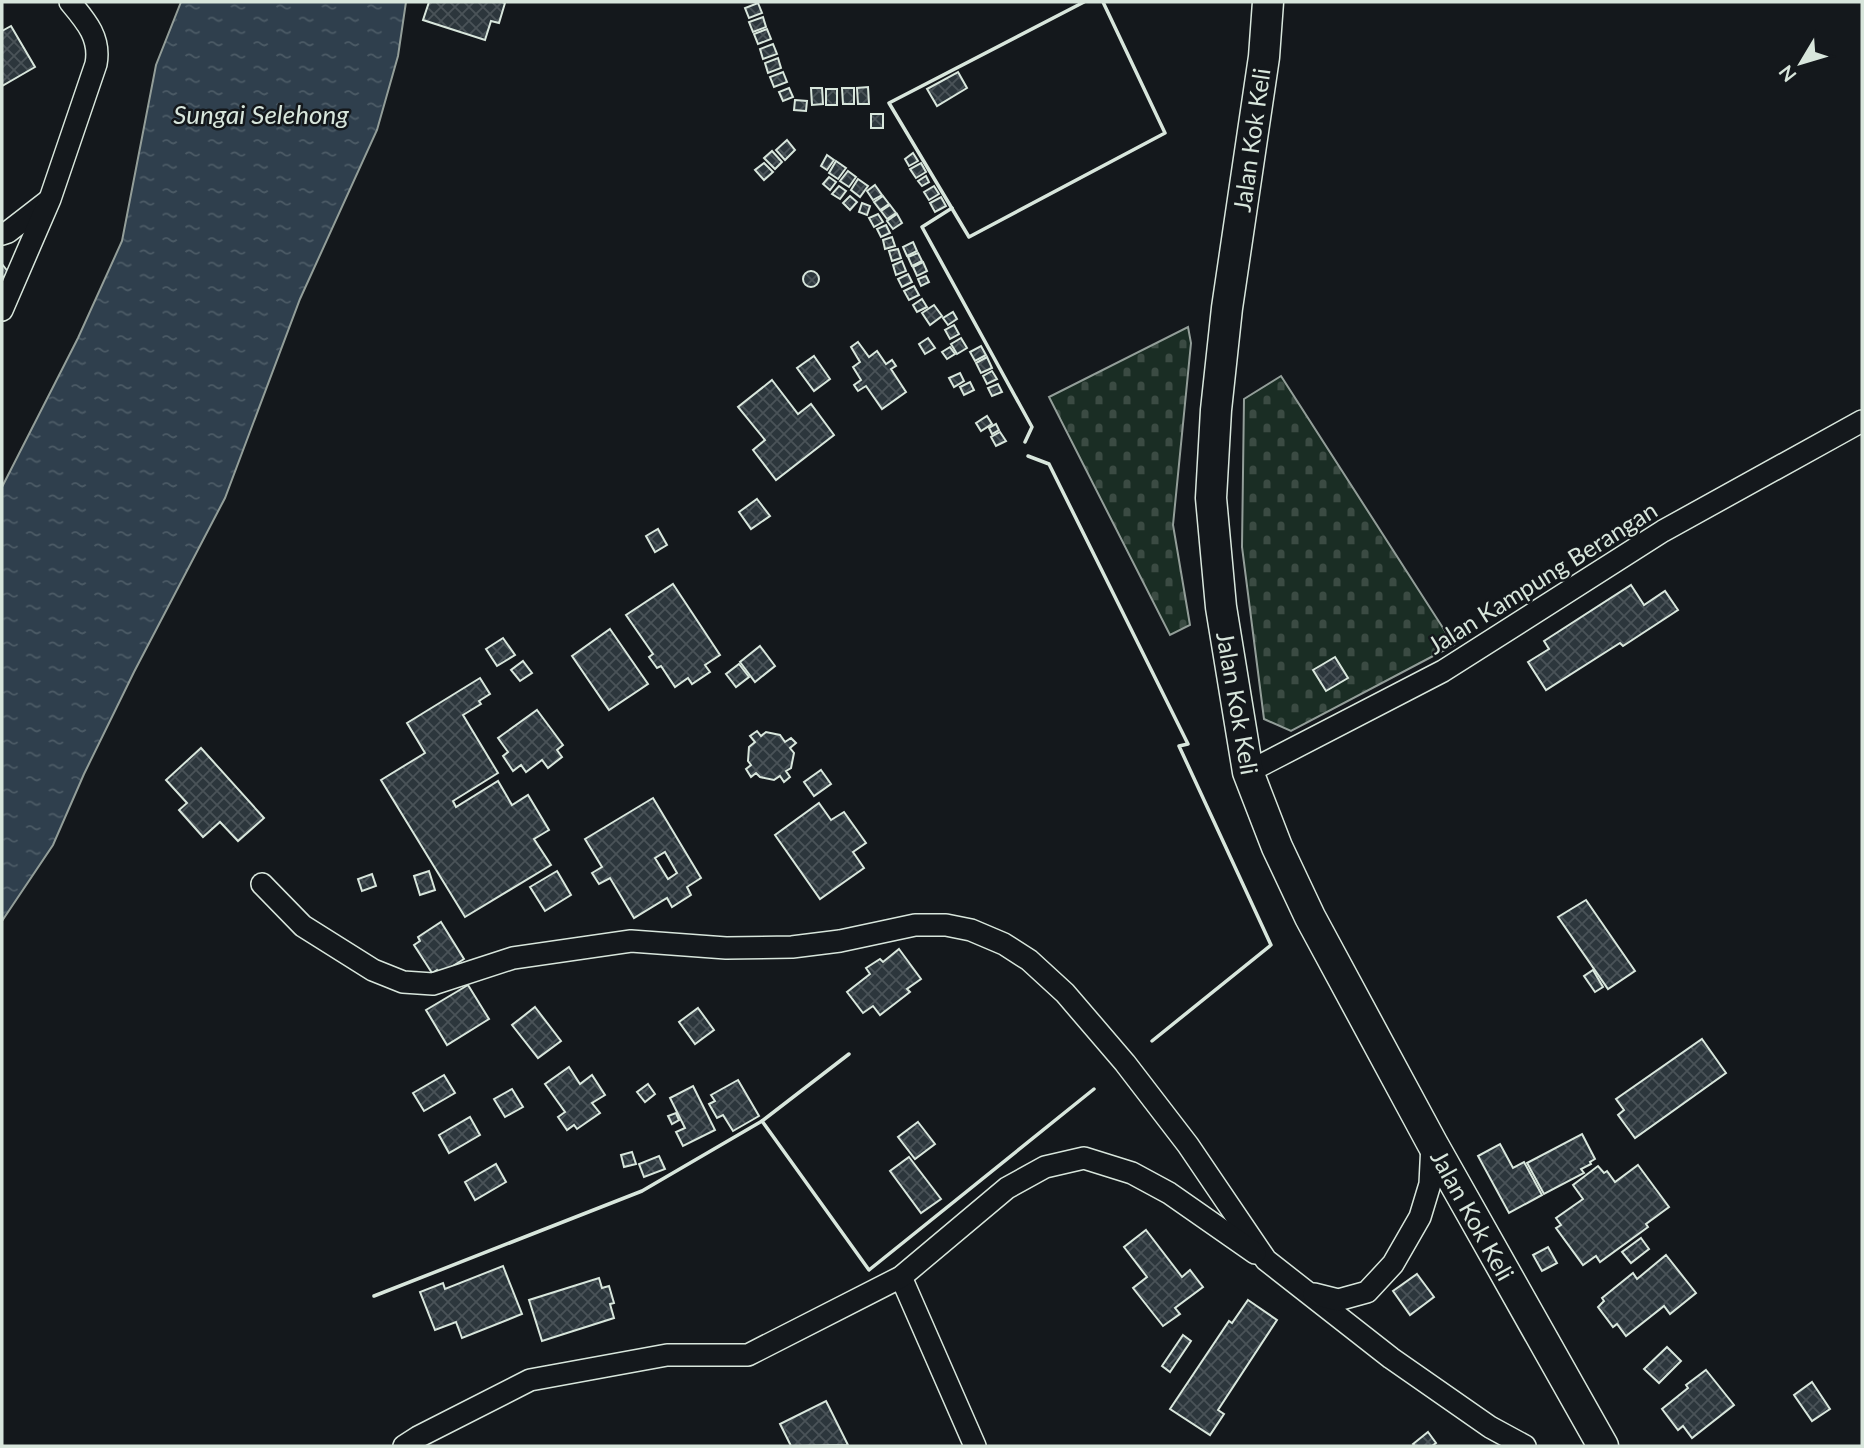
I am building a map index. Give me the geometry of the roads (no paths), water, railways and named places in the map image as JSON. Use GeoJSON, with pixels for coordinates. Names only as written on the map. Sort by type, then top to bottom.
{"type":"FeatureCollection","features":[{"type":"Feature","properties":{"kind":"street"},"geometry":{"type":"LineString","coordinates":[[2,310],[50,199],[98,53],[97,41],[91,28],[70,2]]}},
{"type":"Feature","properties":{"kind":"street","name":"Jalan Kok Keli"},"geometry":{"type":"LineString","coordinates":[[1268,2],[1264,57],[1227,308],[1216,410],[1211,498],[1221,607],[1248,772],[1277,847],[1310,916],[1432,1143],[1603,1446]]}},
{"type":"Feature","properties":{"kind":"street"},"geometry":{"type":"LineString","coordinates":[[2,234],[50,199]]}},
{"type":"Feature","properties":{"kind":"street","name":"Jalan Kampung Berangan"},"geometry":{"type":"LineString","coordinates":[[1248,772],[1443,671],[1662,531],[1862,422]]}},
{"type":"Feature","properties":{"kind":"street"},"geometry":{"type":"LineString","coordinates":[[262,884],[303,926],[350,957],[403,982],[433,984],[513,958],[607,944],[631,942],[726,948],[792,947],[840,941],[915,925],[946,925],[971,930],[1004,944],[1029,960],[1065,993],[1125,1063],[1188,1145],[1266,1260]]}},
{"type":"Feature","properties":{"kind":"street"},"geometry":{"type":"LineString","coordinates":[[1305,1292],[1338,1300],[1367,1292],[1394,1264],[1420,1217],[1430,1184],[1432,1143]]}},
{"type":"Feature","properties":{"kind":"street"},"geometry":{"type":"LineString","coordinates":[[404,1446],[530,1380],[667,1355],[748,1355],[901,1278],[1007,1188],[1045,1167],[1084,1158],[1132,1173],[1169,1193],[1266,1260],[1391,1358],[1490,1427],[1525,1446]]}},
{"type":"Feature","properties":{"kind":"street"},"geometry":{"type":"LineString","coordinates":[[901,1278],[975,1446]]}},
{"type":"Feature","properties":{"kind":"water","name":"Sungai Selehong"},"geometry":{"type":"Polygon","coordinates":[[[181,2],[406,2],[398,56],[377,130],[300,299],[225,498],[134,672],[53,845],[2,921],[2,487],[78,338],[122,241],[156,65],[181,2]]]}}]}
